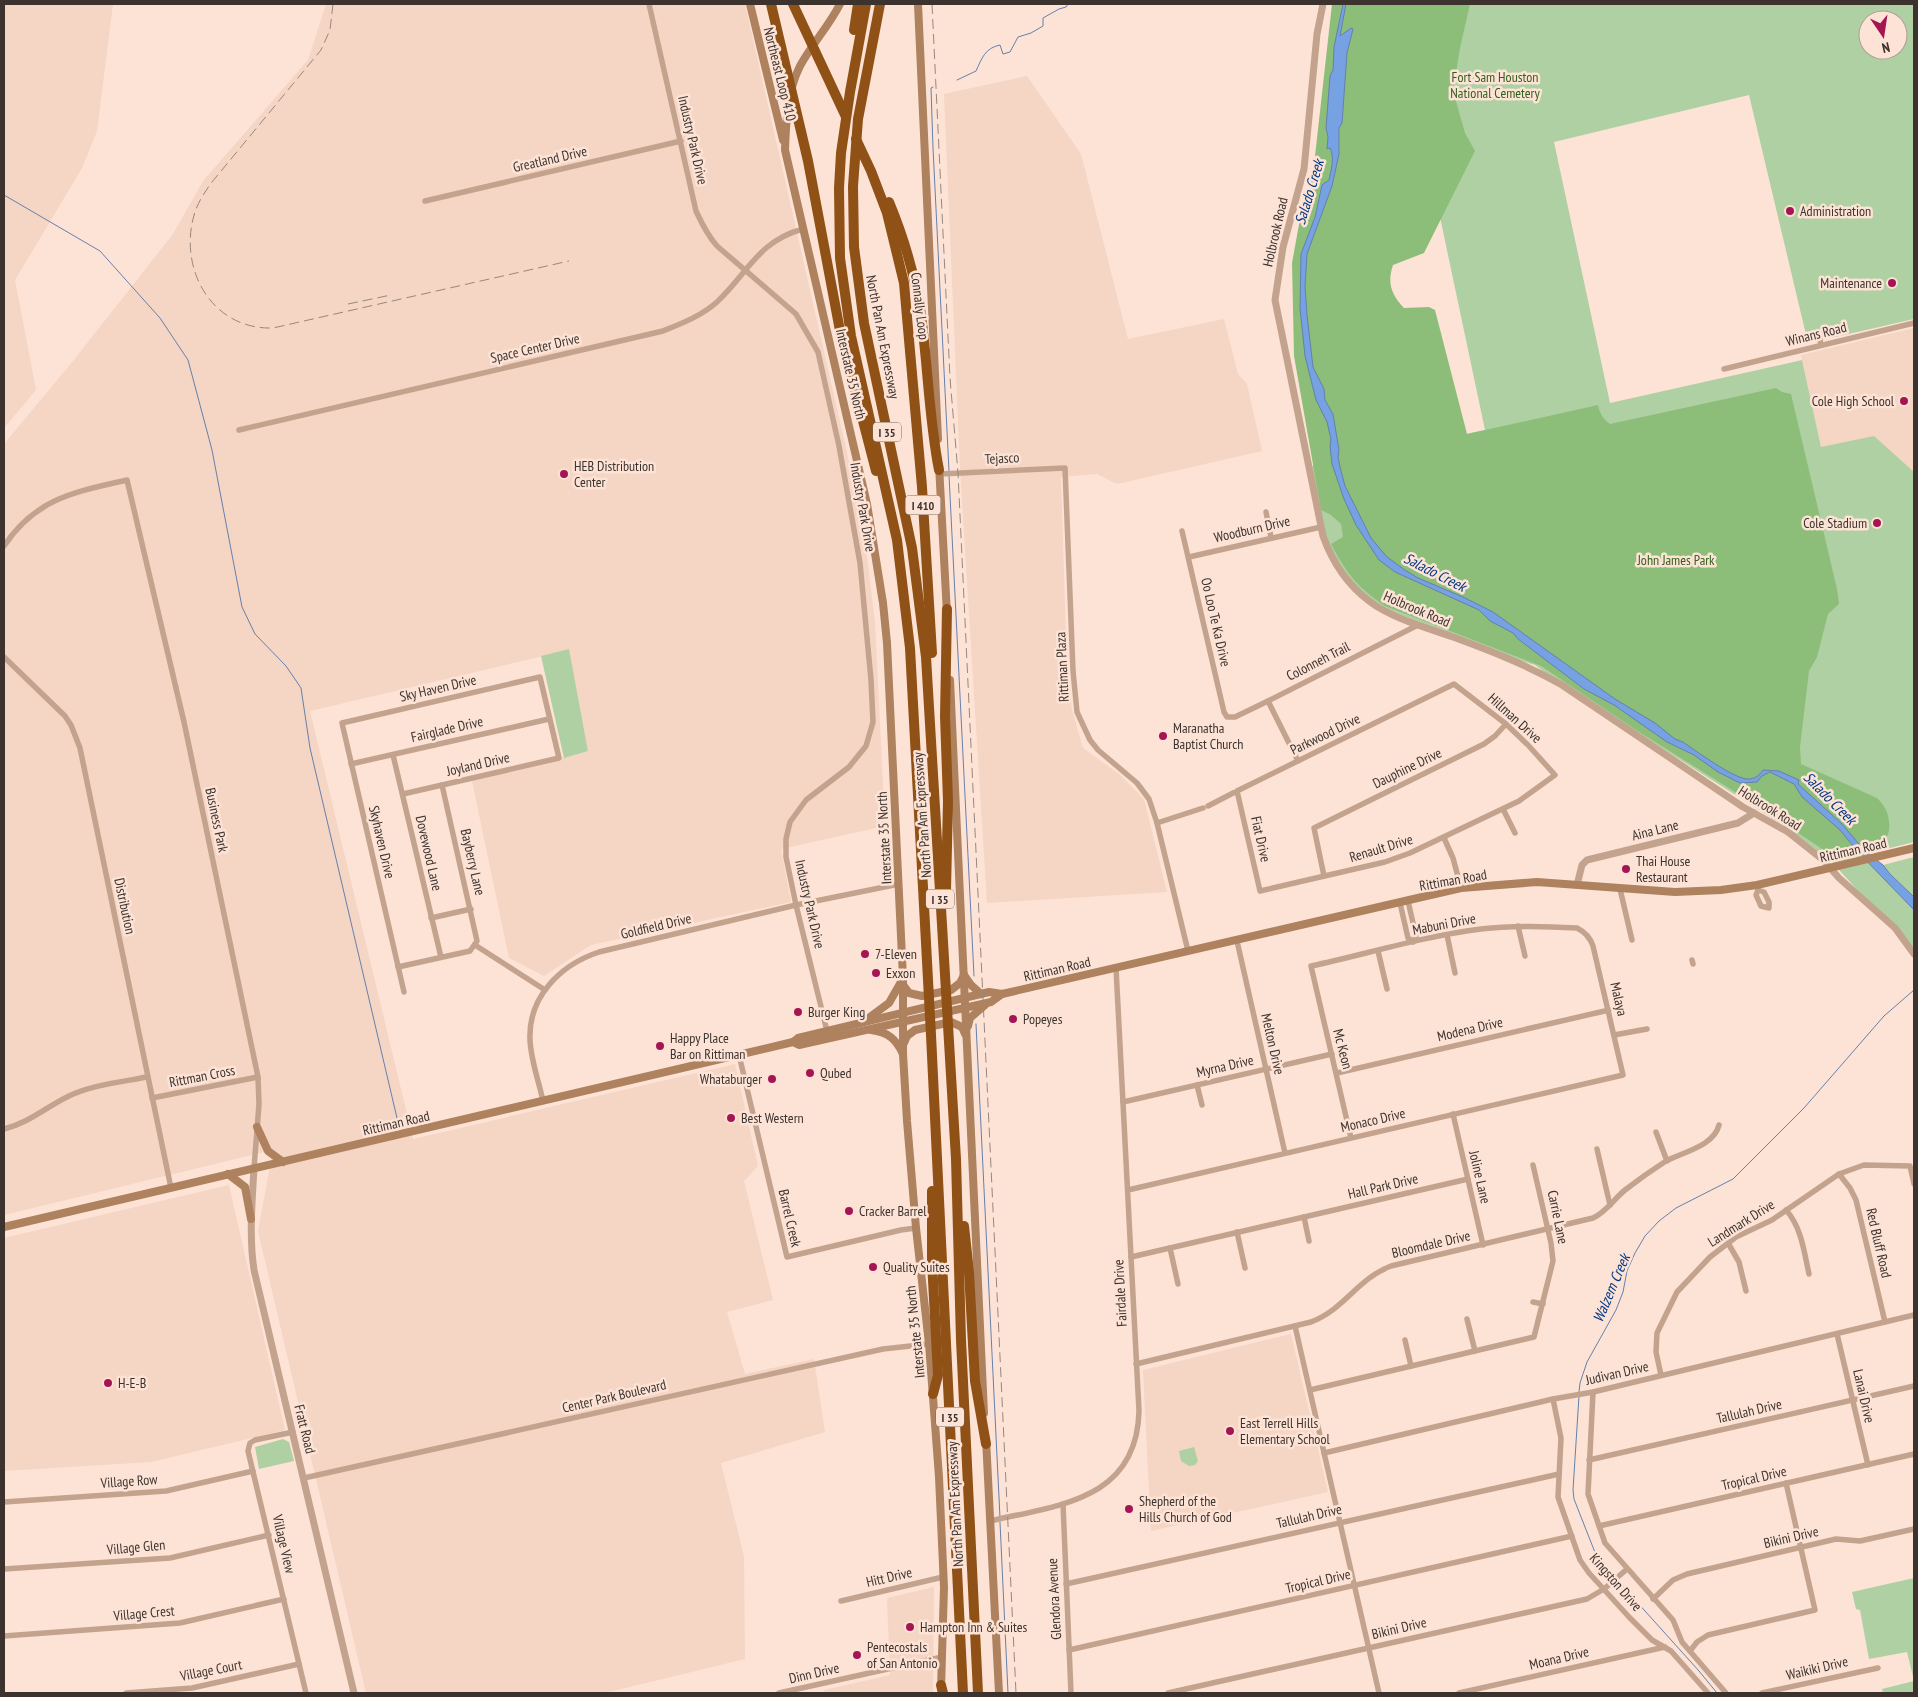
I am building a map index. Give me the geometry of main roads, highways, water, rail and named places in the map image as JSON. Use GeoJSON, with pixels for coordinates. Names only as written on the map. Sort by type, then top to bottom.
{"type":"FeatureCollection","features":[{"type":"Feature","properties":{"kind":"highway","name":"I 410"},"geometry":{"type":"LineString","coordinates":[[771,4],[808,161],[841,336],[879,485],[906,616]]}},
{"type":"Feature","properties":{"kind":"highway"},"geometry":{"type":"LineString","coordinates":[[839,188],[839,134],[858,4]]}},
{"type":"Feature","properties":{"kind":"highway","name":"North Pan Am Expressway"},"geometry":{"type":"LineString","coordinates":[[866,4],[844,128],[839,188],[840,258],[846,305],[897,540],[906,616],[917,760],[963,1693]]}},
{"type":"Feature","properties":{"kind":"highway","name":"North Pan Am Expressway"},"geometry":{"type":"LineString","coordinates":[[880,4],[857,127],[853,186],[854,247],[862,314],[905,514],[926,657],[956,1159],[961,1340],[978,1693]]}},
{"type":"Feature","properties":{"kind":"highway","name":"Connally Loop"},"geometry":{"type":"LineString","coordinates":[[795,8],[885,199],[904,283],[910,335],[928,566],[936,727],[936,814]]}},
{"type":"Feature","properties":{"kind":"highway"},"geometry":{"type":"LineString","coordinates":[[885,199],[908,254],[918,298],[933,437],[944,473]]}},
{"type":"Feature","properties":{"kind":"highway"},"geometry":{"type":"LineString","coordinates":[[945,984],[949,949],[946,890],[948,801],[945,716],[947,609]]}},
{"type":"Feature","properties":{"kind":"highway"},"geometry":{"type":"LineString","coordinates":[[933,1394],[938,1375],[932,1233],[932,1170],[936,1141]]}},
{"type":"Feature","properties":{"kind":"highway"},"geometry":{"type":"LineString","coordinates":[[956,1159],[969,1272],[977,1394],[986,1444]]}},
{"type":"Feature","properties":{"kind":"main road","name":"Northeast Loop 410"},"geometry":{"type":"LineString","coordinates":[[750,4],[785,150]]}},
{"type":"Feature","properties":{"kind":"main road","name":"Interstate 35 North"},"geometry":{"type":"LineString","coordinates":[[840,4],[795,77],[787,113],[785,150],[825,316],[867,504],[883,603],[887,644],[899,884],[904,1021],[903,1054],[916,1228],[929,1344],[939,1477],[943,1577],[942,1690]]}},
{"type":"Feature","properties":{"kind":"main road"},"geometry":{"type":"LineString","coordinates":[[918,4],[944,473],[947,609],[986,1444],[997,1519],[999,1693]]}},
{"type":"Feature","properties":{"kind":"main road","name":"Rittiman Road"},"geometry":{"type":"LineString","coordinates":[[4,1227],[739,1055],[903,1012],[989,992],[1002,994],[1461,888],[1537,882],[1620,889],[1696,892],[1758,887],[1914,848]]}},
{"type":"Feature","properties":{"kind":"main road"},"geometry":{"type":"LineString","coordinates":[[860,1023],[884,1008],[903,982],[909,993],[922,996],[945,992],[955,988],[964,975]]}},
{"type":"Feature","properties":{"kind":"main road"},"geometry":{"type":"LineString","coordinates":[[964,975],[971,985],[982,994]]}},
{"type":"Feature","properties":{"kind":"main road","name":"Rittiman Road"},"geometry":{"type":"LineString","coordinates":[[793,1042],[799,1045],[991,1002],[1002,994]]}},
{"type":"Feature","properties":{"kind":"main road"},"geometry":{"type":"LineString","coordinates":[[966,1036],[970,1018],[976,1011],[991,1002]]}},
{"type":"Feature","properties":{"kind":"main road"},"geometry":{"type":"LineString","coordinates":[[904,1043],[907,1036],[915,1030],[951,1022],[962,1027],[966,1036]]}},
{"type":"Feature","properties":{"kind":"main road"},"geometry":{"type":"LineString","coordinates":[[866,1029],[879,1031],[893,1038],[903,1054]]}},
{"type":"Feature","properties":{"kind":"main road"},"geometry":{"type":"LineString","coordinates":[[257,1127],[268,1151],[283,1162]]}},
{"type":"Feature","properties":{"kind":"main road"},"geometry":{"type":"LineString","coordinates":[[228,1174],[245,1187],[251,1219]]}},
{"type":"Feature","properties":{"kind":"water"},"geometry":{"type":"Polygon","coordinates":[[[1343,4],[1346,4],[1340,36],[1351,28],[1353,29],[1347,53],[1342,123],[1339,128],[1339,154],[1332,186],[1307,254],[1305,287],[1313,367],[1324,389],[1325,400],[1333,414],[1339,450],[1338,457],[1345,486],[1371,538],[1387,557],[1405,570],[1418,578],[1493,612],[1615,699],[1724,769],[1747,779],[1756,777],[1763,770],[1779,771],[1799,780],[1798,784],[1842,824],[1864,850],[1883,865],[1914,897],[1914,910],[1858,852],[1840,830],[1802,797],[1794,784],[1770,772],[1762,776],[1757,782],[1740,783],[1718,772],[1694,755],[1667,742],[1614,705],[1584,689],[1518,639],[1513,633],[1490,621],[1479,610],[1395,572],[1379,560],[1356,525],[1344,499],[1332,464],[1331,439],[1327,422],[1316,400],[1305,356],[1300,308],[1301,254],[1315,217],[1322,185],[1329,180],[1332,164],[1330,148],[1327,149],[1328,137],[1326,128],[1330,76],[1333,70],[1334,47],[1343,4]]]}},
{"type":"Feature","properties":{"kind":"waterway"},"geometry":{"type":"LineString","coordinates":[[957,80],[976,71],[985,54],[991,48],[1000,45],[1003,54],[1010,52],[1018,37],[1031,33],[1043,26],[1043,18],[1066,7],[1068,4]]}},
{"type":"Feature","properties":{"kind":"waterway"},"geometry":{"type":"LineString","coordinates":[[933,87],[931,88],[933,148],[949,471]]}},
{"type":"Feature","properties":{"kind":"waterway"},"geometry":{"type":"LineString","coordinates":[[4,195],[100,251],[160,318],[188,360],[212,450],[242,607],[255,634],[286,666],[301,688],[310,748],[397,1118]]}},
{"type":"Feature","properties":{"kind":"waterway"},"geometry":{"type":"LineString","coordinates":[[949,475],[974,976]]}},
{"type":"Feature","properties":{"kind":"waterway","name":"Walzem Creek"},"geometry":{"type":"LineString","coordinates":[[1579,1392],[1587,1362],[1616,1310],[1623,1292],[1627,1271],[1645,1236],[1659,1221],[1676,1208],[1733,1179],[1804,1108],[1884,1016],[1914,990]]}},
{"type":"Feature","properties":{"kind":"waterway"},"geometry":{"type":"LineString","coordinates":[[976,1024],[1000,1518]]}},
{"type":"Feature","properties":{"kind":"waterway","name":"Walzem Creek"},"geometry":{"type":"LineString","coordinates":[[1579,1396],[1574,1499],[1596,1555],[1614,1576]]}},
{"type":"Feature","properties":{"kind":"waterway"},"geometry":{"type":"LineString","coordinates":[[1000,1522],[1008,1693]]}},
{"type":"Feature","properties":{"kind":"waterway","name":"Walzem Creek"},"geometry":{"type":"LineString","coordinates":[[1618,1581],[1717,1693]]}},
{"type":"Feature","properties":{"kind":"railway"},"geometry":{"type":"LineString","coordinates":[[333,4],[330,30],[321,50],[212,182],[196,209],[190,239],[192,259],[197,278],[206,294],[218,309],[234,319],[252,326],[273,328],[569,261]]}},
{"type":"Feature","properties":{"kind":"railway"},"geometry":{"type":"LineString","coordinates":[[932,4],[950,378],[958,473],[1016,1693]]}},
{"type":"Feature","properties":{"kind":"railway"},"geometry":{"type":"LineString","coordinates":[[348,304],[391,295]]}},
{"type":"Feature","properties":{"kind":"place","name":"Administration"},"geometry":{"type":"Point","coordinates":[1790,211]}},
{"type":"Feature","properties":{"kind":"place","name":"Maintenance"},"geometry":{"type":"Point","coordinates":[1892,283]}},
{"type":"Feature","properties":{"kind":"place","name":"Cole High School"},"geometry":{"type":"Point","coordinates":[1904,401]}},
{"type":"Feature","properties":{"kind":"place","name":"HEB Distribution Center"},"geometry":{"type":"Point","coordinates":[564,474]}},
{"type":"Feature","properties":{"kind":"place","name":"Cole Stadium"},"geometry":{"type":"Point","coordinates":[1877,523]}},
{"type":"Feature","properties":{"kind":"place","name":"Maranatha Baptist Church"},"geometry":{"type":"Point","coordinates":[1163,736]}},
{"type":"Feature","properties":{"kind":"place","name":"Thai House Restaurant"},"geometry":{"type":"Point","coordinates":[1626,869]}},
{"type":"Feature","properties":{"kind":"place","name":"7-Eleven"},"geometry":{"type":"Point","coordinates":[865,954]}},
{"type":"Feature","properties":{"kind":"place","name":"Exxon"},"geometry":{"type":"Point","coordinates":[876,973]}},
{"type":"Feature","properties":{"kind":"place","name":"Burger King"},"geometry":{"type":"Point","coordinates":[798,1012]}},
{"type":"Feature","properties":{"kind":"place","name":"Popeyes"},"geometry":{"type":"Point","coordinates":[1013,1019]}},
{"type":"Feature","properties":{"kind":"place","name":"Happy Place Bar on Rittiman"},"geometry":{"type":"Point","coordinates":[660,1046]}},
{"type":"Feature","properties":{"kind":"place","name":"Qubed"},"geometry":{"type":"Point","coordinates":[810,1073]}},
{"type":"Feature","properties":{"kind":"place","name":"Whataburger"},"geometry":{"type":"Point","coordinates":[772,1079]}},
{"type":"Feature","properties":{"kind":"place","name":"Best Western"},"geometry":{"type":"Point","coordinates":[731,1118]}},
{"type":"Feature","properties":{"kind":"place","name":"Cracker Barrel"},"geometry":{"type":"Point","coordinates":[849,1211]}},
{"type":"Feature","properties":{"kind":"place","name":"Quality Suites"},"geometry":{"type":"Point","coordinates":[873,1267]}},
{"type":"Feature","properties":{"kind":"place","name":"H-E-B"},"geometry":{"type":"Point","coordinates":[108,1383]}},
{"type":"Feature","properties":{"kind":"place","name":"East Terrell Hills Elementary School"},"geometry":{"type":"Point","coordinates":[1230,1431]}},
{"type":"Feature","properties":{"kind":"place","name":"Shepherd of the Hills Church of God"},"geometry":{"type":"Point","coordinates":[1129,1509]}},
{"type":"Feature","properties":{"kind":"place","name":"Hampton Inn & Suites"},"geometry":{"type":"Point","coordinates":[910,1627]}},
{"type":"Feature","properties":{"kind":"place","name":"Pentecostals of San Antonio"},"geometry":{"type":"Point","coordinates":[857,1655]}},
{"type":"Feature","properties":{"kind":"park label","name":"Fort Sam Houston National Cemetery"},"geometry":{"type":"Point","coordinates":[1495,86]}},
{"type":"Feature","properties":{"kind":"park label","name":"John James Park"},"geometry":{"type":"Point","coordinates":[1676,560]}},
{"type":"Feature","properties":{"kind":"water label","name":"Salado Creek"},"geometry":{"type":"Point","coordinates":[1309,192]}},
{"type":"Feature","properties":{"kind":"water label","name":"Salado Creek"},"geometry":{"type":"Point","coordinates":[1435,572]}},
{"type":"Feature","properties":{"kind":"water label","name":"Salado Creek"},"geometry":{"type":"Point","coordinates":[1830,798]}}]}
